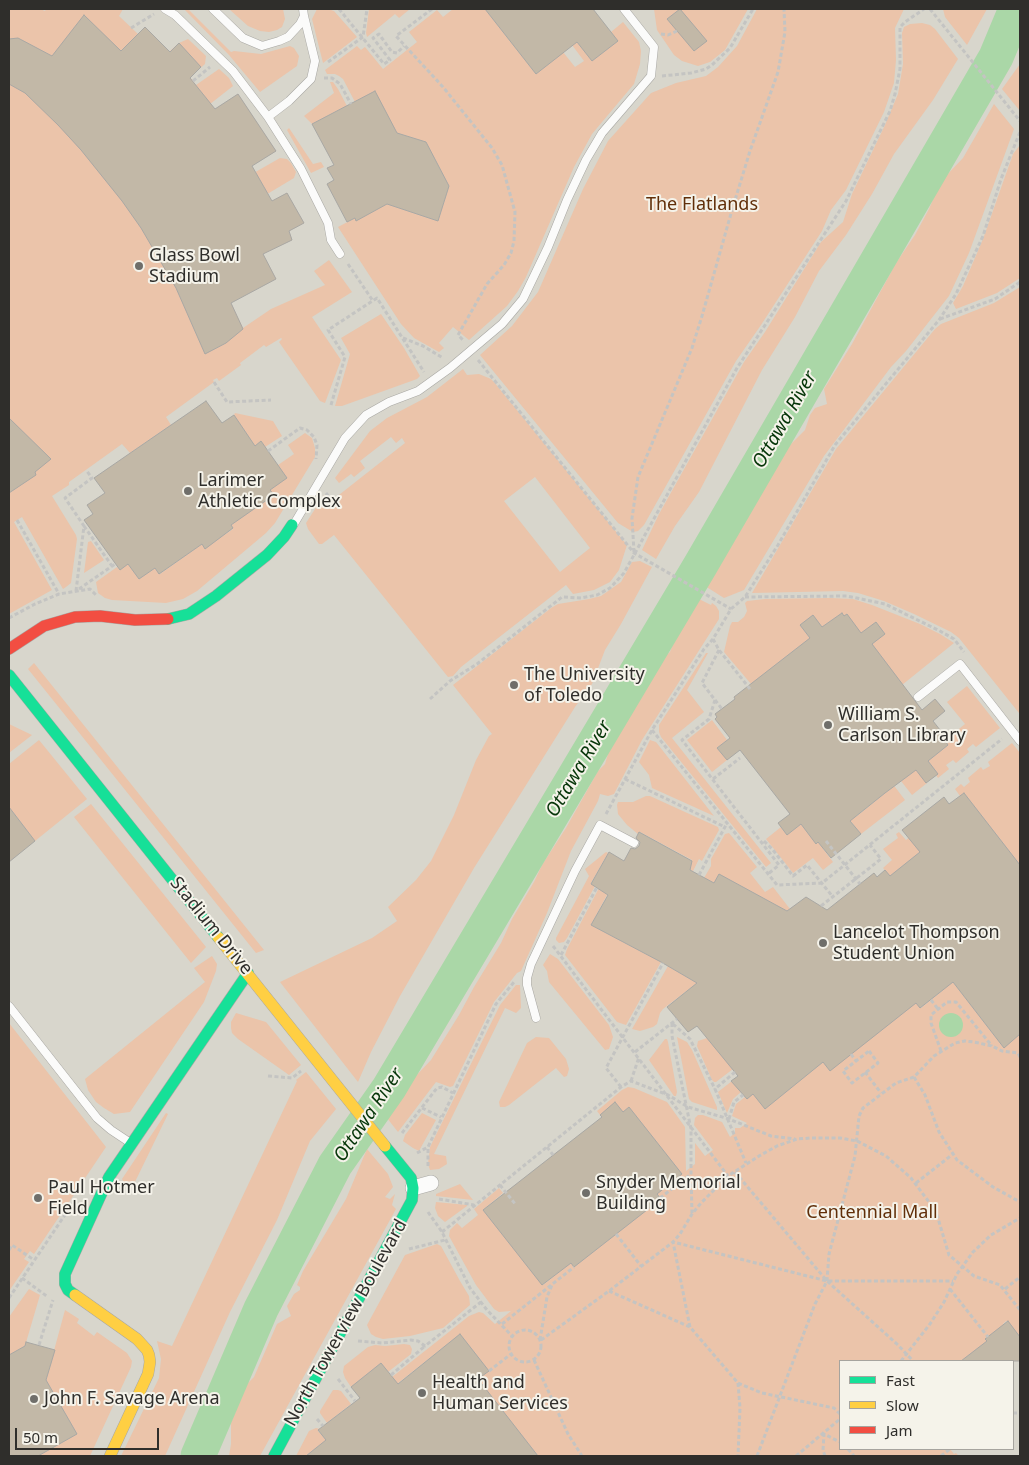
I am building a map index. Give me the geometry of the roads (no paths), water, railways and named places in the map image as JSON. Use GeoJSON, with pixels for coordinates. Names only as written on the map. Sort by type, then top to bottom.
{"type":"FeatureCollection","features":[{"type":"Feature","properties":{"kind":"street"},"geometry":{"type":"LineString","coordinates":[[9,649],[44,626],[82,616],[160,620],[189,614],[216,596],[266,554],[284,537],[292,525]]}},
{"type":"Feature","properties":{"kind":"street","name":"Stadium Drive"},"geometry":{"type":"LineString","coordinates":[[9,675],[334,1081],[395,1158],[412,1183]]}},
{"type":"Feature","properties":{"kind":"street"},"geometry":{"type":"LineString","coordinates":[[110,1456],[148,1374],[149,1356],[147,1350],[137,1339],[68,1290],[64,1277],[108,1176],[248,973]]}},
{"type":"Feature","properties":{"kind":"street"},"geometry":{"type":"LineString","coordinates":[[412,1183],[431,1183]]}},
{"type":"Feature","properties":{"kind":"street","name":"North Towerview Boulevard"},"geometry":{"type":"LineString","coordinates":[[274,1456],[408,1210],[412,1200],[412,1183]]}},
{"type":"Feature","properties":{"kind":"lane"},"geometry":{"type":"LineString","coordinates":[[165,9],[175,15],[233,71],[268,117],[301,169],[328,223],[331,240],[340,254]]}},
{"type":"Feature","properties":{"kind":"lane"},"geometry":{"type":"LineString","coordinates":[[213,9],[243,38],[262,46],[279,42],[288,37],[300,24],[304,12]]}},
{"type":"Feature","properties":{"kind":"lane"},"geometry":{"type":"LineString","coordinates":[[292,525],[346,438],[366,415],[389,402],[418,391],[430,383],[483,342],[509,317],[523,299],[586,160],[602,133],[651,76],[654,47],[624,9]]}},
{"type":"Feature","properties":{"kind":"lane"},"geometry":{"type":"LineString","coordinates":[[268,117],[289,101],[311,76],[315,61],[304,12]]}},
{"type":"Feature","properties":{"kind":"lane"},"geometry":{"type":"LineString","coordinates":[[918,696],[960,664],[1020,741]]}},
{"type":"Feature","properties":{"kind":"lane"},"geometry":{"type":"LineString","coordinates":[[536,1018],[527,985],[531,964],[575,871],[600,825],[634,844]]}},
{"type":"Feature","properties":{"kind":"lane"},"geometry":{"type":"LineString","coordinates":[[9,1006],[91,1111],[111,1130],[131,1143]]}},
{"type":"Feature","properties":{"kind":"waterway","name":"Ottawa River"},"geometry":{"type":"LineString","coordinates":[[198,1456],[261,1309],[335,1165],[389,1088],[700,566],[996,57],[1016,9]]}},
{"type":"Feature","properties":{"kind":"place","name":"Glass Bowl Stadium"},"geometry":{"type":"Point","coordinates":[139,266]}},
{"type":"Feature","properties":{"kind":"place","name":"Larimer Athletic Complex"},"geometry":{"type":"Point","coordinates":[188,491]}},
{"type":"Feature","properties":{"kind":"place","name":"The University of Toledo"},"geometry":{"type":"Point","coordinates":[514,685]}},
{"type":"Feature","properties":{"kind":"place","name":"William S. Carlson Library"},"geometry":{"type":"Point","coordinates":[828,725]}},
{"type":"Feature","properties":{"kind":"place","name":"Lancelot Thompson Student Union"},"geometry":{"type":"Point","coordinates":[823,943]}},
{"type":"Feature","properties":{"kind":"place","name":"Snyder Memorial Building"},"geometry":{"type":"Point","coordinates":[586,1193]}},
{"type":"Feature","properties":{"kind":"place","name":"Paul Hotmer Field"},"geometry":{"type":"Point","coordinates":[38,1198]}},
{"type":"Feature","properties":{"kind":"place","name":"Health and Human Services"},"geometry":{"type":"Point","coordinates":[422,1393]}},
{"type":"Feature","properties":{"kind":"place","name":"John F. Savage Arena"},"geometry":{"type":"Point","coordinates":[34,1399]}},
{"type":"Feature","properties":{"kind":"park label","name":"The Flatlands"},"geometry":{"type":"Point","coordinates":[702,205]}},
{"type":"Feature","properties":{"kind":"park label","name":"Centennial Mall"},"geometry":{"type":"Point","coordinates":[872,1213]}}]}
